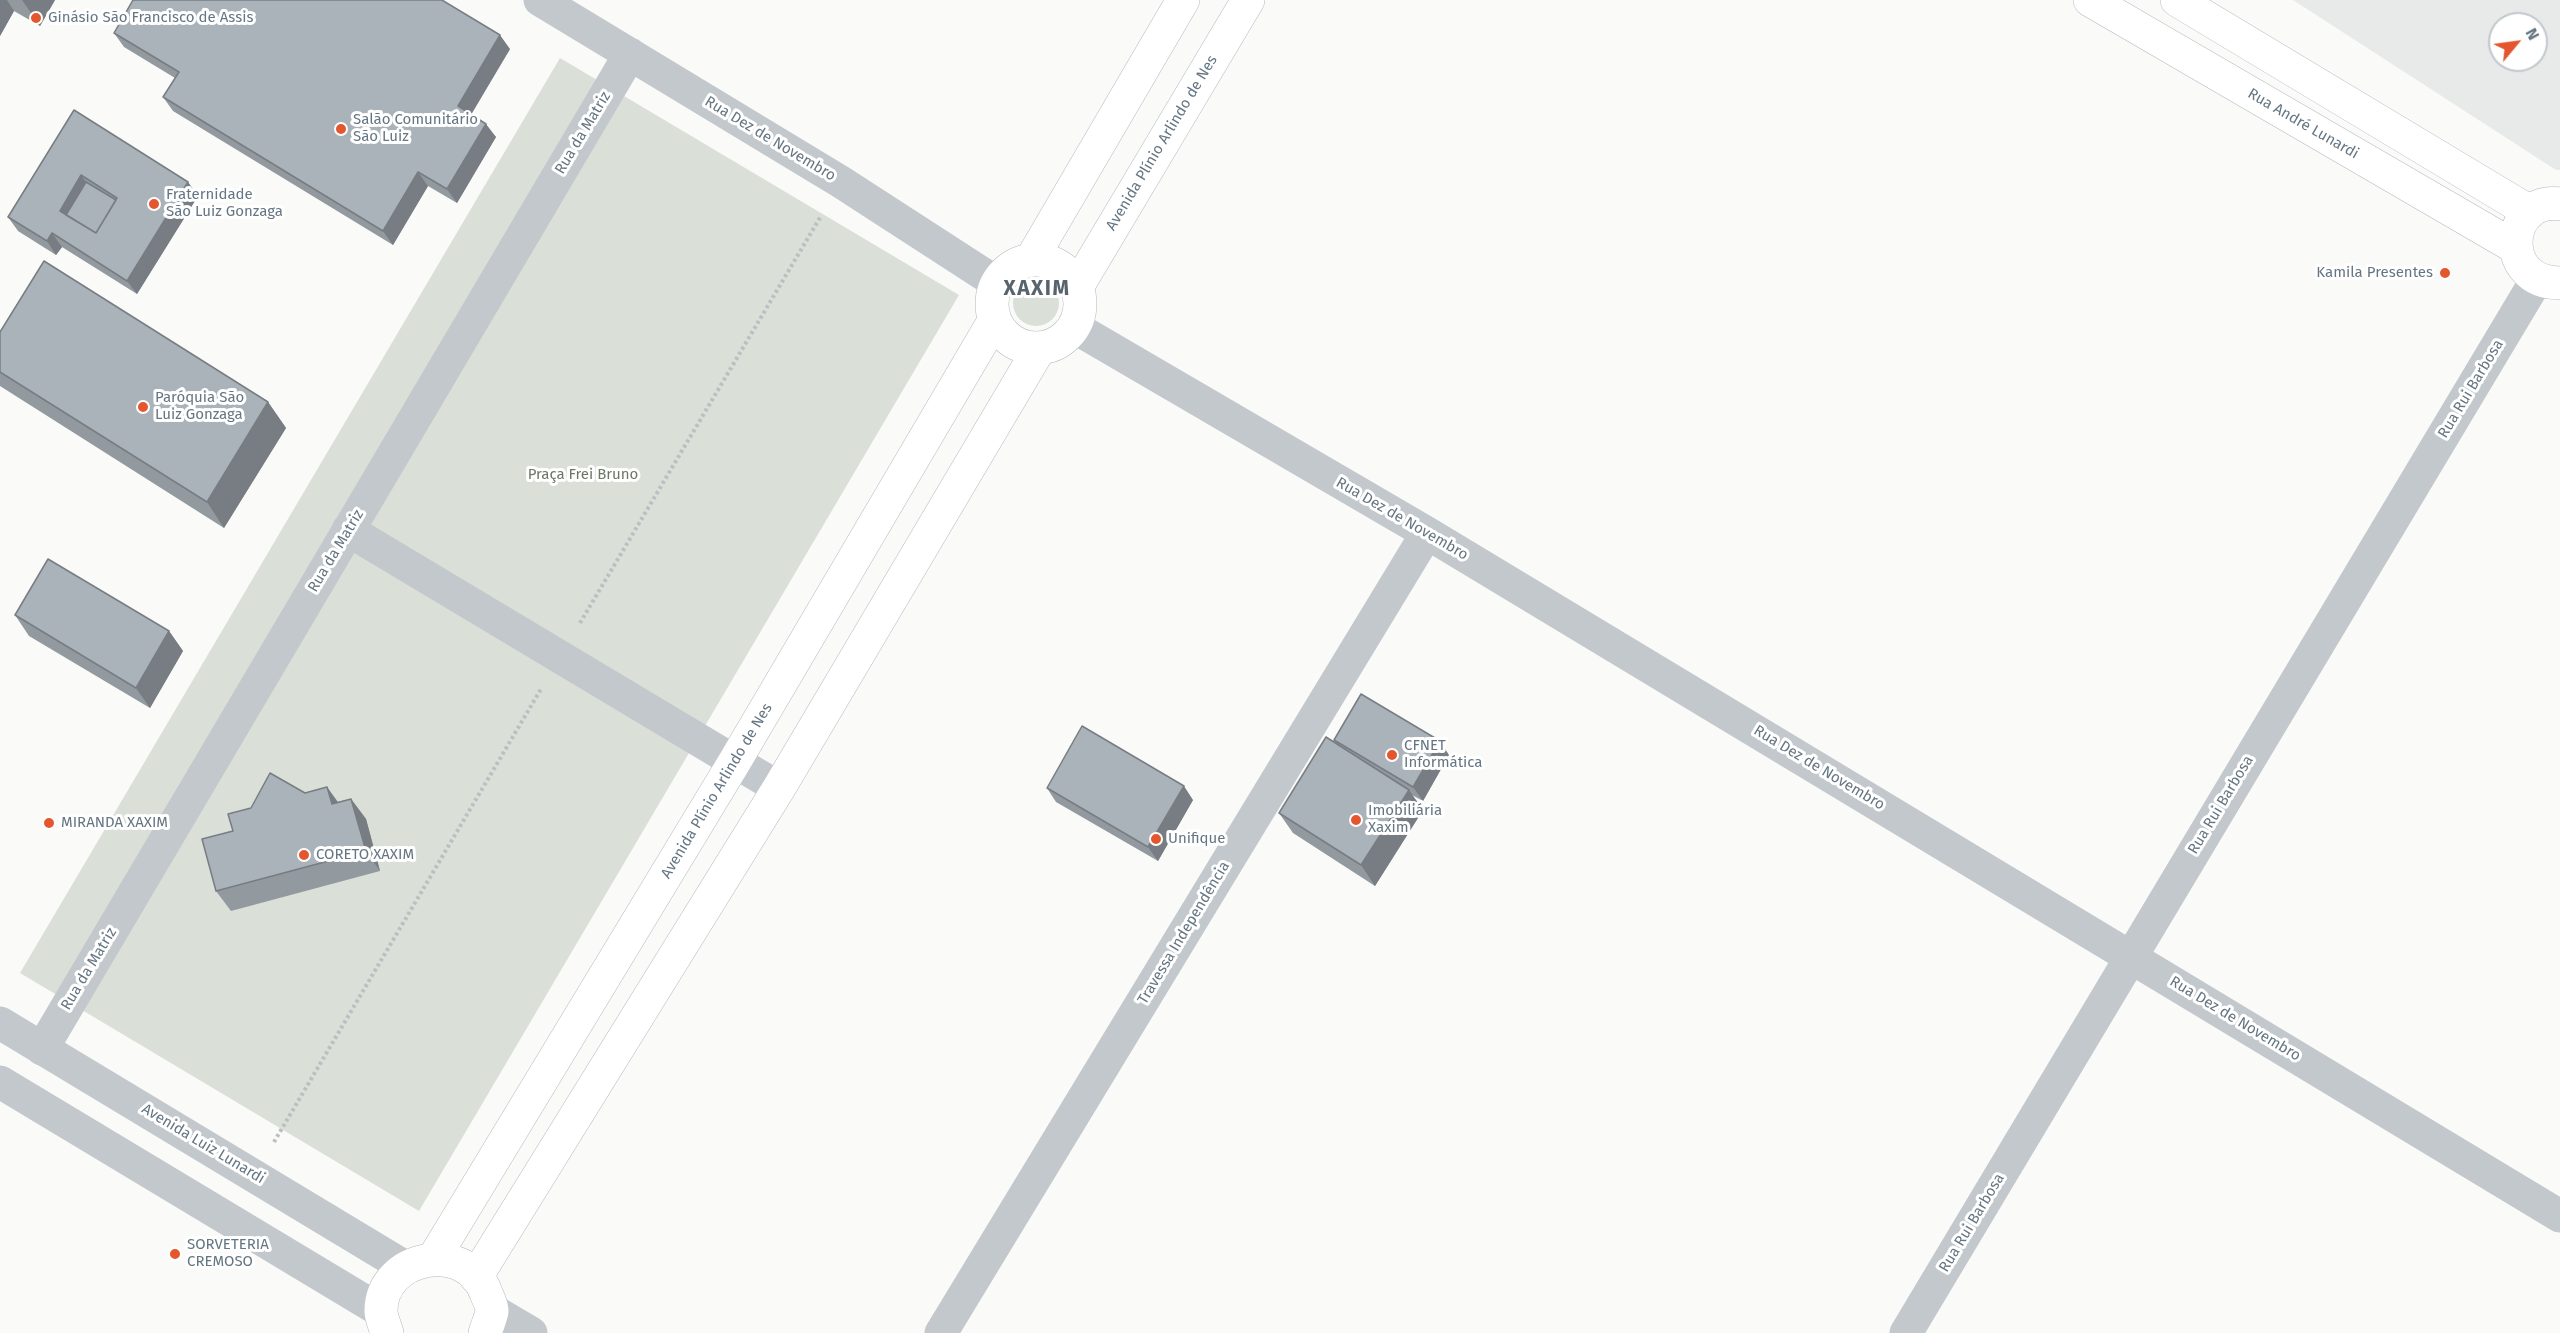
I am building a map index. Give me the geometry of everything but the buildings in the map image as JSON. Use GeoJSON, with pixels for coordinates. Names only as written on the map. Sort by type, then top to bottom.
{"type":"FeatureCollection","features":[{"type":"Feature","properties":{"kind":"main road"},"geometry":{"type":"LineString","coordinates":[[1031,260],[1183,0]]}},
{"type":"Feature","properties":{"kind":"main road","name":"Avenida Plínio Arlindo de Nes"},"geometry":{"type":"LineString","coordinates":[[1077,286],[1248,0]]}},
{"type":"Feature","properties":{"kind":"main road","name":"Rua André Lunardi"},"geometry":{"type":"LineString","coordinates":[[2090,0],[2515,247]]}},
{"type":"Feature","properties":{"kind":"main road"},"geometry":{"type":"LineString","coordinates":[[2177,0],[2545,208],[2522,222],[2516,234],[2515,247],[2526,271],[2548,281]]}},
{"type":"Feature","properties":{"kind":"main road"},"geometry":{"type":"LineString","coordinates":[[1031,260],[1056,265],[1077,286],[1080,300],[1079,314],[1074,327],[1059,342],[1039,349],[1025,348],[1012,342],[1001,333],[994,321],[991,306],[997,284],[1012,266],[1031,260]]}},
{"type":"Feature","properties":{"kind":"main road","name":"Avenida Plínio Arlindo de Nes"},"geometry":{"type":"LineString","coordinates":[[384,1322],[387,1288],[419,1263],[735,761],[994,321]]}},
{"type":"Feature","properties":{"kind":"main road"},"geometry":{"type":"LineString","coordinates":[[476,1277],[779,788],[1039,349]]}},
{"type":"Feature","properties":{"kind":"main road"},"geometry":{"type":"LineString","coordinates":[[419,1263],[460,1264],[476,1277],[484,1289],[488,1321]]}},
{"type":"Feature","properties":{"kind":"street","name":"Rua Dez de Novembro"},"geometry":{"type":"LineString","coordinates":[[540,0],[841,182],[997,284]]}},
{"type":"Feature","properties":{"kind":"street","name":"Rua da Matriz"},"geometry":{"type":"LineString","coordinates":[[42,1049],[630,54]]}},
{"type":"Feature","properties":{"kind":"street","name":"Rua Rui Barbosa"},"geometry":{"type":"LineString","coordinates":[[1906,1333],[2131,956],[2548,281]]}},
{"type":"Feature","properties":{"kind":"street","name":"Rua Dez de Novembro"},"geometry":{"type":"LineString","coordinates":[[1074,327],[1427,533],[2560,1216]]}},
{"type":"Feature","properties":{"kind":"street"},"geometry":{"type":"LineString","coordinates":[[348,530],[779,788]]}},
{"type":"Feature","properties":{"kind":"street","name":"Travessa Independência"},"geometry":{"type":"LineString","coordinates":[[941,1333],[1427,533]]}},
{"type":"Feature","properties":{"kind":"street","name":"Avenida Luiz Lunardi"},"geometry":{"type":"LineString","coordinates":[[0,1023],[419,1263]]}},
{"type":"Feature","properties":{"kind":"street"},"geometry":{"type":"LineString","coordinates":[[0,1082],[384,1322]]}},
{"type":"Feature","properties":{"kind":"street"},"geometry":{"type":"LineString","coordinates":[[488,1321],[531,1333]]}},
{"type":"Feature","properties":{"kind":"shaded area"},"geometry":{"type":"Polygon","coordinates":[[[2293,0],[2560,0],[2560,170],[2556,170],[2293,0]]]}},
{"type":"Feature","properties":{"kind":"green space","name":"Praça Frei Bruno"},"geometry":{"type":"Polygon","coordinates":[[[560,58],[959,295],[419,1211],[20,973],[560,58]]]}},
{"type":"Feature","properties":{"kind":"green space"},"geometry":{"type":"Polygon","coordinates":[[[1036,280],[1052,287],[1059,303],[1052,319],[1036,326],[1020,319],[1013,303],[1020,287],[1036,280]]]}},
{"type":"Feature","properties":{"kind":"place","name":"Ginásio São Francisco de Assis"},"geometry":{"type":"Point","coordinates":[36,18]}},
{"type":"Feature","properties":{"kind":"place","name":"Salão Comunitário São Luiz"},"geometry":{"type":"Point","coordinates":[341,129]}},
{"type":"Feature","properties":{"kind":"place","name":"Fraternidade São Luiz Gonzaga"},"geometry":{"type":"Point","coordinates":[154,204]}},
{"type":"Feature","properties":{"kind":"place","name":"Kamila Presentes"},"geometry":{"type":"Point","coordinates":[2445,273]}},
{"type":"Feature","properties":{"kind":"place","name":"Paróquia São Luiz Gonzaga"},"geometry":{"type":"Point","coordinates":[143,407]}},
{"type":"Feature","properties":{"kind":"place","name":"CFNET Informática"},"geometry":{"type":"Point","coordinates":[1392,755]}},
{"type":"Feature","properties":{"kind":"place","name":"Imobiliária Xaxim"},"geometry":{"type":"Point","coordinates":[1356,820]}},
{"type":"Feature","properties":{"kind":"place","name":"MIRANDA XAXIM"},"geometry":{"type":"Point","coordinates":[49,823]}},
{"type":"Feature","properties":{"kind":"place","name":"Unifique"},"geometry":{"type":"Point","coordinates":[1156,839]}},
{"type":"Feature","properties":{"kind":"place","name":"CORETO XAXIM"},"geometry":{"type":"Point","coordinates":[304,855]}},
{"type":"Feature","properties":{"kind":"place","name":"SORVETERIA CREMOSO"},"geometry":{"type":"Point","coordinates":[175,1254]}},
{"type":"Feature","properties":{"kind":"district","name":"XAXIM"},"geometry":{"type":"Point","coordinates":[1037,289]}}]}
